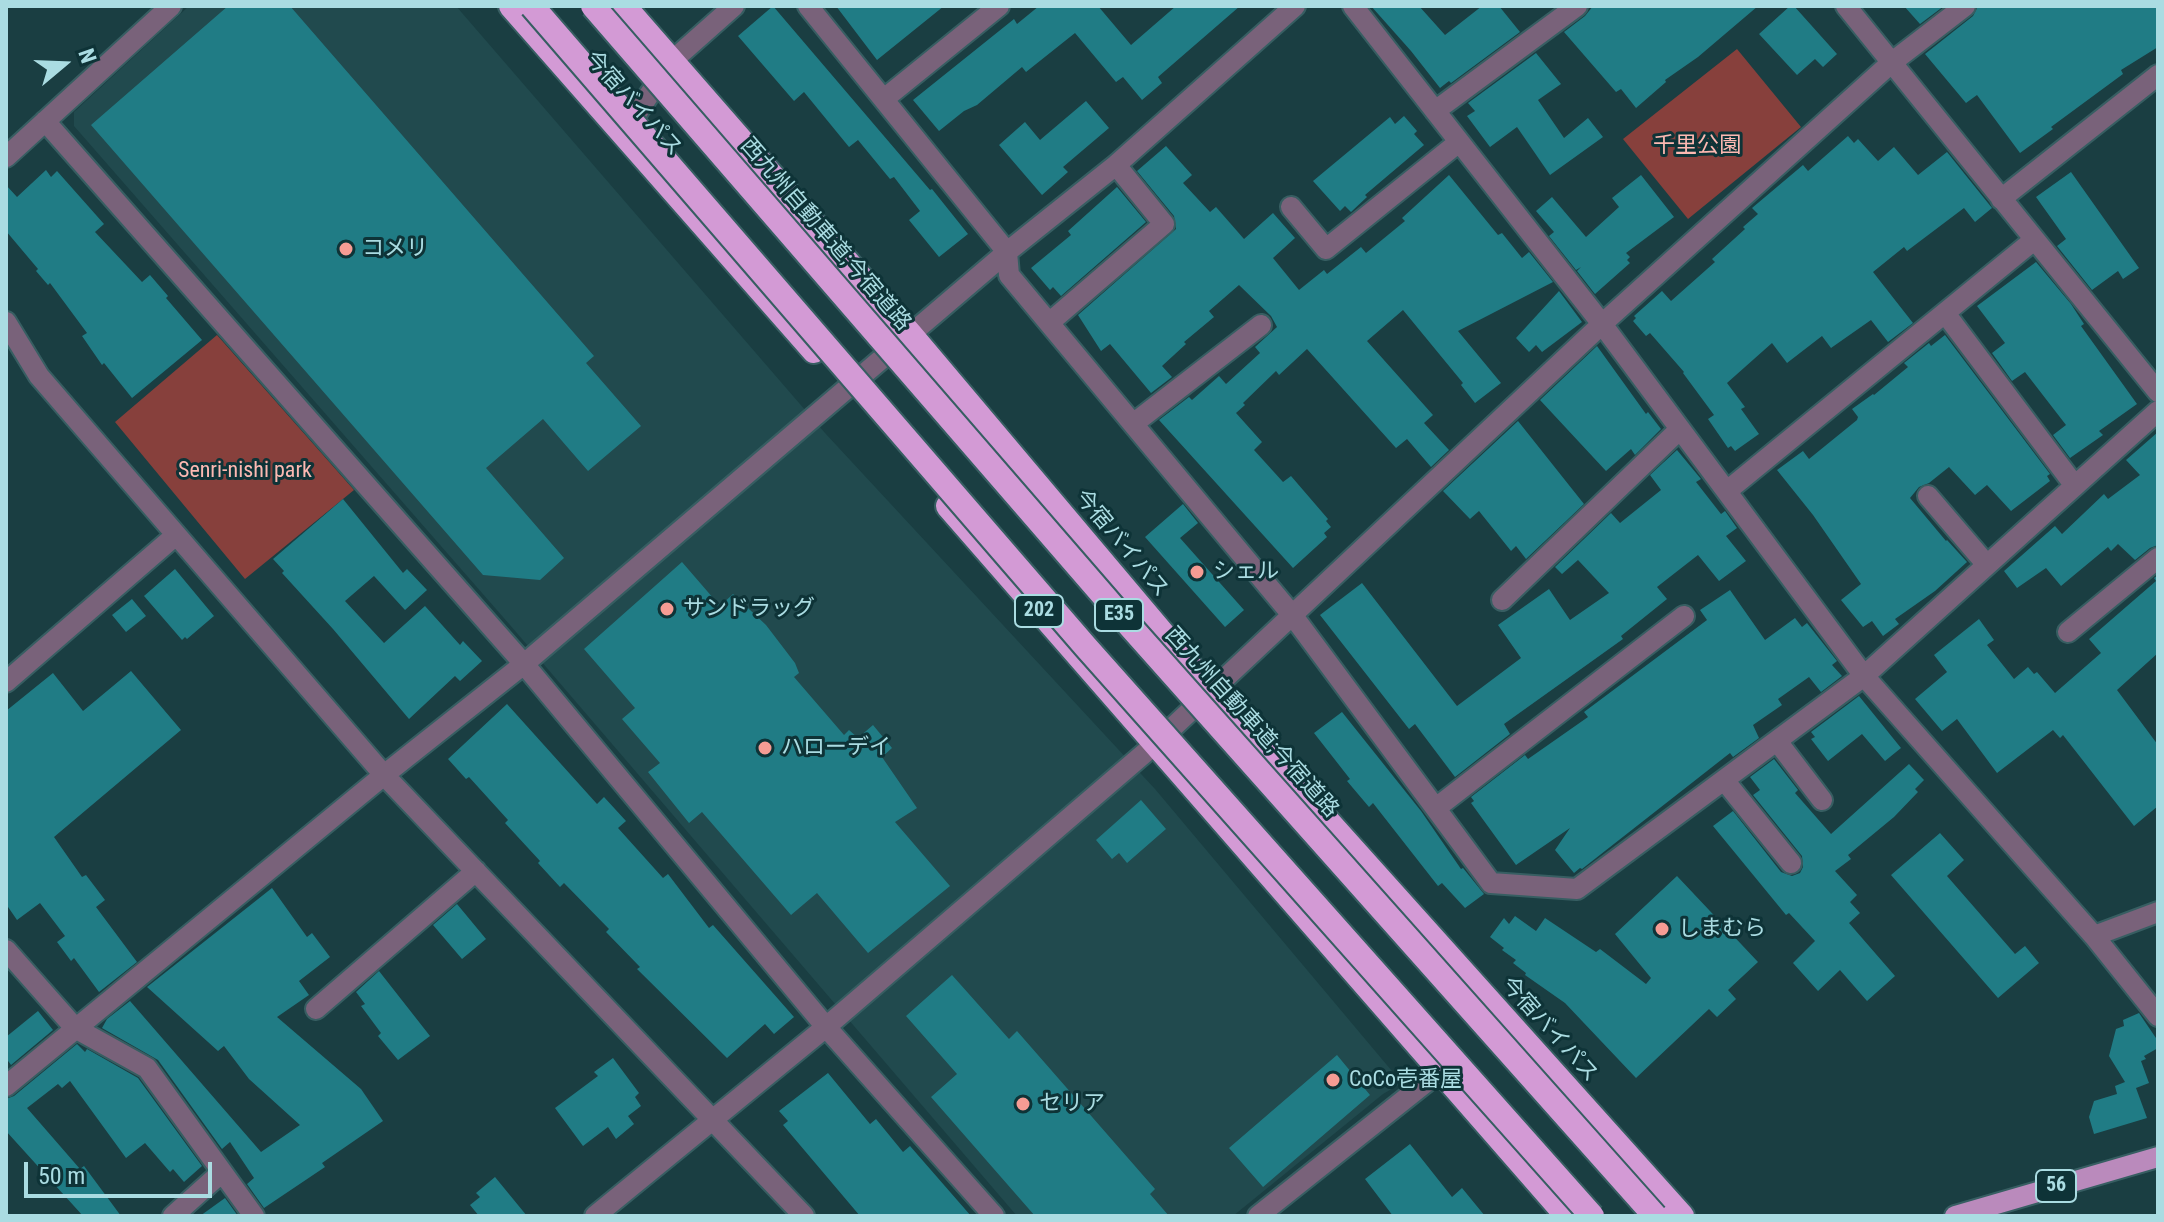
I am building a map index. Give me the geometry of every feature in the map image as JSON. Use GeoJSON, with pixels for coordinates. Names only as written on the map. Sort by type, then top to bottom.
{"type":"FeatureCollection","features":[{"type":"Feature","properties":{"kind":"highway","name":"今宿バイパス"},"geometry":{"type":"LineString","coordinates":[[511,6],[1567,1216]]}},
{"type":"Feature","properties":{"kind":"highway","name":"E35"},"geometry":{"type":"LineString","coordinates":[[532,6],[1086,647],[1592,1216]]}},
{"type":"Feature","properties":{"kind":"highway","name":"西九州自動車道;今宿道路"},"geometry":{"type":"LineString","coordinates":[[593,6],[1110,605],[1655,1216]]}},
{"type":"Feature","properties":{"kind":"highway","name":"今宿バイパス"},"geometry":{"type":"LineString","coordinates":[[624,6],[911,335],[1212,692],[1682,1216]]}},
{"type":"Feature","properties":{"kind":"main road","name":"56"},"geometry":{"type":"LineString","coordinates":[[1955,1216],[2158,1157]]}},
{"type":"Feature","properties":{"kind":"street"},"geometry":{"type":"LineString","coordinates":[[6,157],[171,6]]}},
{"type":"Feature","properties":{"kind":"street"},"geometry":{"type":"LineString","coordinates":[[624,132],[672,61],[734,6]]}},
{"type":"Feature","properties":{"kind":"street"},"geometry":{"type":"LineString","coordinates":[[808,6],[1007,252],[1009,275],[1293,616],[1491,883],[1577,889],[1864,676],[2158,411]]}},
{"type":"Feature","properties":{"kind":"street"},"geometry":{"type":"LineString","coordinates":[[884,99],[999,6]]}},
{"type":"Feature","properties":{"kind":"street"},"geometry":{"type":"LineString","coordinates":[[6,1086],[524,664],[1007,252],[1116,165],[1295,6]]}},
{"type":"Feature","properties":{"kind":"street"},"geometry":{"type":"LineString","coordinates":[[1353,6],[1602,324],[1864,676],[2094,936],[2158,1016]]}},
{"type":"Feature","properties":{"kind":"street"},"geometry":{"type":"LineString","coordinates":[[1435,111],[1577,6]]}},
{"type":"Feature","properties":{"kind":"street"},"geometry":{"type":"LineString","coordinates":[[1846,6],[2158,392]]}},
{"type":"Feature","properties":{"kind":"street"},"geometry":{"type":"LineString","coordinates":[[595,1216],[826,1027],[1154,745],[1602,324],[1891,63],[1965,6]]}},
{"type":"Feature","properties":{"kind":"street"},"geometry":{"type":"LineString","coordinates":[[2001,199],[2158,75]]}},
{"type":"Feature","properties":{"kind":"street"},"geometry":{"type":"LineString","coordinates":[[45,121],[524,664],[826,1027],[994,1216]]}},
{"type":"Feature","properties":{"kind":"street"},"geometry":{"type":"LineString","coordinates":[[1291,207],[1326,249],[1459,142]]}},
{"type":"Feature","properties":{"kind":"street"},"geometry":{"type":"LineString","coordinates":[[1049,323],[1164,224],[1116,165]]}},
{"type":"Feature","properties":{"kind":"street"},"geometry":{"type":"LineString","coordinates":[[1727,491],[2034,240]]}},
{"type":"Feature","properties":{"kind":"street"},"geometry":{"type":"LineString","coordinates":[[1945,313],[2075,486]]}},
{"type":"Feature","properties":{"kind":"street"},"geometry":{"type":"LineString","coordinates":[[6,322],[39,376],[384,775],[804,1216]]}},
{"type":"Feature","properties":{"kind":"street"},"geometry":{"type":"LineString","coordinates":[[1133,424],[1261,325]]}},
{"type":"Feature","properties":{"kind":"street"},"geometry":{"type":"LineString","coordinates":[[1502,600],[1680,429]]}},
{"type":"Feature","properties":{"kind":"street"},"geometry":{"type":"LineString","coordinates":[[1928,496],[1987,565]]}},
{"type":"Feature","properties":{"kind":"street"},"geometry":{"type":"LineString","coordinates":[[6,682],[176,535]]}},
{"type":"Feature","properties":{"kind":"street"},"geometry":{"type":"LineString","coordinates":[[2068,632],[2158,558]]}},
{"type":"Feature","properties":{"kind":"street"},"geometry":{"type":"LineString","coordinates":[[1436,808],[1684,616]]}},
{"type":"Feature","properties":{"kind":"street"},"geometry":{"type":"LineString","coordinates":[[1777,741],[1822,800]]}},
{"type":"Feature","properties":{"kind":"street"},"geometry":{"type":"LineString","coordinates":[[1724,780],[1791,863]]}},
{"type":"Feature","properties":{"kind":"street"},"geometry":{"type":"LineString","coordinates":[[316,1009],[476,871]]}},
{"type":"Feature","properties":{"kind":"street"},"geometry":{"type":"LineString","coordinates":[[2094,936],[2158,912]]}},
{"type":"Feature","properties":{"kind":"street"},"geometry":{"type":"LineString","coordinates":[[6,950],[75,1028],[147,1068],[254,1216]]}},
{"type":"Feature","properties":{"kind":"street"},"geometry":{"type":"LineString","coordinates":[[1258,1216],[1439,1072]]}},
{"type":"Feature","properties":{"kind":"street"},"geometry":{"type":"LineString","coordinates":[[173,1216],[222,1172]]}},
{"type":"Feature","properties":{"kind":"shaded area"},"geometry":{"type":"Polygon","coordinates":[[[189,6],[456,6],[825,433],[1155,789],[1402,1083],[1383,1094],[1233,1216],[1017,1216],[510,625],[74,126],[74,112],[189,6]]]}},
{"type":"Feature","properties":{"kind":"green space","name":"千里公園"},"geometry":{"type":"Polygon","coordinates":[[[1737,49],[1801,127],[1688,219],[1623,139],[1737,49]]]}},
{"type":"Feature","properties":{"kind":"green space","name":"Senri-nishi park"},"geometry":{"type":"Polygon","coordinates":[[[217,335],[354,490],[245,579],[115,422],[217,335]]]}},
{"type":"Feature","properties":{"kind":"building"},"geometry":{"type":"Polygon","coordinates":[[[228,6],[290,6],[594,356],[586,363],[641,426],[588,471],[543,419],[486,468],[564,558],[540,580],[483,575],[91,125],[228,6]]]}},
{"type":"Feature","properties":{"kind":"building"},"geometry":{"type":"Polygon","coordinates":[[[773,6],[968,234],[939,257],[909,220],[920,211],[894,177],[890,179],[858,140],[849,147],[804,92],[794,101],[738,36],[773,6]]]}},
{"type":"Feature","properties":{"kind":"building"},"geometry":{"type":"Polygon","coordinates":[[[836,6],[944,6],[877,60],[836,6]]]}},
{"type":"Feature","properties":{"kind":"building"},"geometry":{"type":"Polygon","coordinates":[[[1039,6],[1098,6],[1131,45],[1176,6],[1240,6],[1158,77],[1162,83],[1142,100],[1123,77],[1116,82],[1075,33],[1026,72],[1022,67],[977,105],[939,131],[913,100],[1014,19],[1017,24],[1039,6]]]}},
{"type":"Feature","properties":{"kind":"building"},"geometry":{"type":"Polygon","coordinates":[[[1371,6],[1419,6],[1445,35],[1482,6],[1499,6],[1520,32],[1440,88],[1371,6]]]}},
{"type":"Feature","properties":{"kind":"building"},"geometry":{"type":"Polygon","coordinates":[[[1593,6],[1758,6],[1698,57],[1665,80],[1636,108],[1621,89],[1616,92],[1564,32],[1593,6]]]}},
{"type":"Feature","properties":{"kind":"building"},"geometry":{"type":"Polygon","coordinates":[[[1790,6],[1794,6],[1837,54],[1823,67],[1815,59],[1797,75],[1759,34],[1790,6]]]}},
{"type":"Feature","properties":{"kind":"building"},"geometry":{"type":"Polygon","coordinates":[[[1904,6],[1944,6],[1920,24],[1904,6]]]}},
{"type":"Feature","properties":{"kind":"building"},"geometry":{"type":"Polygon","coordinates":[[[1978,6],[2158,6],[2158,47],[2121,70],[2123,74],[2020,153],[1977,95],[1966,103],[1925,54],[1973,16],[1978,6]]]}},
{"type":"Feature","properties":{"kind":"building"},"geometry":{"type":"Polygon","coordinates":[[[1536,53],[1561,84],[1538,100],[1564,138],[1588,118],[1603,137],[1550,175],[1517,127],[1490,147],[1467,116],[1475,111],[1468,103],[1536,53]]]}},
{"type":"Feature","properties":{"kind":"building"},"geometry":{"type":"Polygon","coordinates":[[[1086,101],[1109,128],[1063,167],[1068,172],[1042,195],[999,145],[1025,122],[1040,140],[1086,101]]]}},
{"type":"Feature","properties":{"kind":"building"},"geometry":{"type":"Polygon","coordinates":[[[1404,116],[1424,145],[1365,195],[1367,197],[1351,212],[1345,206],[1340,211],[1313,181],[1390,117],[1395,124],[1404,116]]]}},
{"type":"Feature","properties":{"kind":"building"},"geometry":{"type":"Polygon","coordinates":[[[1848,136],[1854,143],[1858,139],[1878,161],[1894,147],[1918,175],[1947,152],[1992,208],[1975,222],[1964,208],[1907,251],[1904,247],[1873,272],[1913,323],[1888,342],[1871,320],[1831,348],[1822,336],[1787,363],[1772,343],[1727,383],[1745,407],[1741,409],[1759,434],[1735,451],[1731,446],[1728,448],[1708,419],[1714,415],[1684,372],[1650,333],[1646,336],[1633,321],[1634,316],[1662,291],[1671,301],[1715,262],[1712,259],[1745,229],[1743,227],[1758,214],[1752,208],[1803,165],[1808,171],[1848,136]]]}},
{"type":"Feature","properties":{"kind":"building"},"geometry":{"type":"Polygon","coordinates":[[[1166,146],[1192,175],[1183,183],[1210,212],[1216,207],[1244,239],[1273,213],[1295,238],[1273,258],[1299,290],[1324,270],[1327,274],[1361,247],[1366,253],[1405,221],[1402,218],[1449,175],[1498,235],[1502,233],[1522,258],[1529,252],[1553,282],[1458,331],[1501,383],[1475,403],[1461,385],[1463,383],[1403,310],[1367,341],[1433,415],[1424,423],[1449,450],[1431,467],[1407,439],[1396,448],[1307,349],[1279,375],[1276,371],[1243,403],[1245,405],[1236,413],[1262,442],[1254,450],[1283,482],[1291,476],[1328,519],[1326,521],[1331,527],[1324,533],[1327,537],[1293,568],[1159,420],[1189,397],[1192,400],[1219,376],[1226,384],[1260,353],[1255,347],[1277,327],[1271,316],[1239,285],[1209,311],[1214,317],[1162,366],[1172,377],[1151,393],[1110,344],[1101,351],[1078,315],[1176,229],[1174,216],[1137,171],[1166,146]]]}},
{"type":"Feature","properties":{"kind":"building"},"geometry":{"type":"Polygon","coordinates":[[[46,170],[51,177],[57,171],[104,224],[95,232],[142,282],[150,275],[202,340],[132,398],[104,363],[102,365],[82,336],[87,333],[6,231],[6,185],[17,197],[46,170]]]}},
{"type":"Feature","properties":{"kind":"building"},"geometry":{"type":"Polygon","coordinates":[[[2071,172],[2139,268],[2123,279],[2118,271],[2092,290],[2057,246],[2066,239],[2036,197],[2071,172]]]}},
{"type":"Feature","properties":{"kind":"building"},"geometry":{"type":"Polygon","coordinates":[[[1641,175],[1674,217],[1626,253],[1630,263],[1595,294],[1577,271],[1581,267],[1576,270],[1549,236],[1554,232],[1536,211],[1552,197],[1586,237],[1619,207],[1612,198],[1641,175]]]}},
{"type":"Feature","properties":{"kind":"building"},"geometry":{"type":"Polygon","coordinates":[[[1117,187],[1146,222],[1061,296],[1053,287],[1050,290],[1031,268],[1071,235],[1068,231],[1117,187]]]}},
{"type":"Feature","properties":{"kind":"building"},"geometry":{"type":"Polygon","coordinates":[[[2036,262],[2071,304],[2084,324],[2081,326],[2137,404],[2099,431],[2103,435],[2070,458],[2053,435],[2066,425],[2025,372],[2012,381],[1992,353],[2005,343],[1977,306],[2036,262]]]}},
{"type":"Feature","properties":{"kind":"building"},"geometry":{"type":"Polygon","coordinates":[[[1559,291],[1582,322],[1542,352],[1536,345],[1529,352],[1516,338],[1559,291]]]}},
{"type":"Feature","properties":{"kind":"building"},"geometry":{"type":"Polygon","coordinates":[[[1945,335],[2050,474],[2047,476],[2050,481],[2011,511],[1987,485],[1975,495],[1949,467],[1919,487],[1910,498],[1967,562],[1935,591],[1895,619],[1899,624],[1883,636],[1872,621],[1863,627],[1841,600],[1861,584],[1777,470],[1803,451],[1809,459],[1857,420],[1852,409],[1908,367],[1904,363],[1929,343],[1931,346],[1945,335]]]}},
{"type":"Feature","properties":{"kind":"building"},"geometry":{"type":"Polygon","coordinates":[[[1597,346],[1646,414],[1648,412],[1661,429],[1635,455],[1631,449],[1606,471],[1540,400],[1597,346]]]}},
{"type":"Feature","properties":{"kind":"building"},"geometry":{"type":"Polygon","coordinates":[[[1518,421],[1584,504],[1526,559],[1516,546],[1511,551],[1479,511],[1470,519],[1443,491],[1518,421]]]}},
{"type":"Feature","properties":{"kind":"building"},"geometry":{"type":"Polygon","coordinates":[[[2158,432],[2158,545],[2135,560],[2118,544],[2111,551],[2108,547],[2061,586],[2046,568],[2017,588],[2004,571],[2055,526],[2062,534],[2104,494],[2108,499],[2140,475],[2126,460],[2158,432]]]}},
{"type":"Feature","properties":{"kind":"building"},"geometry":{"type":"Polygon","coordinates":[[[1677,450],[1701,479],[1696,482],[1721,514],[1725,511],[1737,528],[1726,536],[1746,561],[1719,581],[1698,555],[1657,587],[1667,599],[1621,636],[1623,639],[1504,724],[1510,734],[1455,777],[1415,724],[1409,729],[1320,615],[1362,583],[1457,706],[1521,658],[1498,625],[1549,589],[1570,620],[1609,593],[1578,560],[1562,574],[1555,567],[1611,513],[1620,523],[1661,490],[1650,475],[1677,450]]]}},
{"type":"Feature","properties":{"kind":"building"},"geometry":{"type":"Polygon","coordinates":[[[343,499],[403,573],[407,569],[427,590],[405,610],[374,576],[345,601],[384,643],[425,606],[460,645],[463,641],[482,661],[460,681],[455,676],[409,719],[273,559],[343,499]]]}},
{"type":"Feature","properties":{"kind":"building"},"geometry":{"type":"Polygon","coordinates":[[[1183,504],[1198,523],[1180,538],[1244,610],[1225,627],[1145,537],[1183,504]]]}},
{"type":"Feature","properties":{"kind":"building"},"geometry":{"type":"Polygon","coordinates":[[[682,562],[720,606],[733,594],[766,625],[795,663],[799,673],[794,677],[844,735],[849,730],[858,738],[873,725],[892,748],[882,757],[917,808],[895,822],[950,886],[868,953],[817,893],[791,915],[702,812],[689,823],[648,772],[660,763],[622,719],[635,708],[584,649],[682,562]]]}},
{"type":"Feature","properties":{"kind":"building"},"geometry":{"type":"Polygon","coordinates":[[[175,569],[214,616],[182,640],[144,596],[175,569]]]}},
{"type":"Feature","properties":{"kind":"building"},"geometry":{"type":"Polygon","coordinates":[[[2158,575],[2158,653],[2117,690],[2158,745],[2158,806],[2134,826],[2063,735],[2060,738],[2053,730],[1997,773],[1957,719],[1942,731],[1915,699],[1947,672],[1934,655],[1979,619],[1994,640],[1987,645],[2014,679],[2028,667],[2034,674],[2037,672],[2055,693],[2101,653],[2089,639],[2156,581],[2154,578],[2158,575]]]}},
{"type":"Feature","properties":{"kind":"building"},"geometry":{"type":"Polygon","coordinates":[[[1730,590],[1765,640],[1795,618],[1802,627],[1807,623],[1837,661],[1832,665],[1842,676],[1821,692],[1809,677],[1778,699],[1782,705],[1753,725],[1759,738],[1733,757],[1730,753],[1582,869],[1574,873],[1555,850],[1570,828],[1516,865],[1471,803],[1474,801],[1471,797],[1525,755],[1528,759],[1588,717],[1584,712],[1707,620],[1700,610],[1730,590]]]}},
{"type":"Feature","properties":{"kind":"building"},"geometry":{"type":"Polygon","coordinates":[[[132,599],[146,616],[126,632],[112,615],[132,599]]]}},
{"type":"Feature","properties":{"kind":"building"},"geometry":{"type":"Polygon","coordinates":[[[131,671],[181,730],[54,837],[82,877],[86,875],[105,900],[96,907],[137,962],[99,992],[74,958],[71,961],[57,942],[65,936],[40,903],[17,920],[6,904],[6,711],[53,673],[83,711],[131,671]]]}},
{"type":"Feature","properties":{"kind":"building"},"geometry":{"type":"Polygon","coordinates":[[[1859,696],[1901,748],[1885,761],[1862,734],[1828,761],[1811,739],[1815,737],[1811,732],[1859,696]]]}},
{"type":"Feature","properties":{"kind":"building"},"geometry":{"type":"Polygon","coordinates":[[[507,704],[597,804],[604,797],[626,821],[618,828],[663,878],[668,874],[709,928],[713,925],[794,1017],[774,1034],[765,1024],[727,1058],[637,969],[640,967],[606,932],[609,929],[564,883],[560,887],[505,823],[508,820],[448,759],[507,704]]]}},
{"type":"Feature","properties":{"kind":"building"},"geometry":{"type":"Polygon","coordinates":[[[1342,712],[1421,811],[1461,869],[1484,894],[1465,908],[1442,883],[1438,886],[1373,803],[1369,807],[1314,733],[1342,712]]]}},
{"type":"Feature","properties":{"kind":"building"},"geometry":{"type":"Polygon","coordinates":[[[1774,759],[1798,790],[1795,793],[1831,834],[1909,764],[1924,780],[1915,789],[1918,792],[1894,817],[1848,855],[1851,859],[1835,871],[1857,895],[1850,902],[1860,913],[1849,923],[1895,976],[1867,1001],[1840,970],[1818,991],[1793,963],[1815,941],[1789,913],[1786,915],[1713,826],[1733,811],[1781,872],[1792,876],[1800,873],[1802,856],[1753,795],[1760,790],[1750,777],[1774,759]]]}},
{"type":"Feature","properties":{"kind":"building"},"geometry":{"type":"Polygon","coordinates":[[[1141,800],[1166,829],[1127,863],[1119,853],[1112,859],[1096,840],[1141,800]]]}},
{"type":"Feature","properties":{"kind":"building"},"geometry":{"type":"Polygon","coordinates":[[[1940,833],[1964,860],[1947,876],[2015,954],[2025,946],[2039,963],[1998,998],[1891,875],[1940,833]]]}},
{"type":"Feature","properties":{"kind":"building"},"geometry":{"type":"Polygon","coordinates":[[[1677,876],[1758,962],[1728,990],[1736,999],[1717,1017],[1709,1009],[1636,1078],[1565,1003],[1525,975],[1513,963],[1516,960],[1490,937],[1504,918],[1509,924],[1515,916],[1536,931],[1545,918],[1596,952],[1600,949],[1646,984],[1651,978],[1615,934],[1677,876]]]}},
{"type":"Feature","properties":{"kind":"building"},"geometry":{"type":"Polygon","coordinates":[[[272,888],[307,937],[312,933],[330,957],[299,981],[309,995],[277,1017],[361,1089],[383,1121],[322,1163],[325,1167],[264,1208],[247,1184],[254,1178],[230,1142],[222,1149],[158,1060],[102,1028],[107,1019],[130,1001],[261,1152],[300,1125],[249,1079],[224,1046],[218,1051],[147,987],[272,888]]]}},
{"type":"Feature","properties":{"kind":"building"},"geometry":{"type":"Polygon","coordinates":[[[457,904],[486,939],[462,959],[433,925],[457,904]]]}},
{"type":"Feature","properties":{"kind":"building"},"geometry":{"type":"Polygon","coordinates":[[[379,971],[430,1036],[398,1060],[378,1036],[381,1033],[361,1006],[365,1004],[356,992],[379,971]]]}},
{"type":"Feature","properties":{"kind":"building"},"geometry":{"type":"Polygon","coordinates":[[[952,975],[1009,1039],[1017,1031],[1155,1189],[1150,1194],[1169,1216],[1035,1216],[931,1097],[957,1074],[906,1016],[952,975]]]}},
{"type":"Feature","properties":{"kind":"building"},"geometry":{"type":"Polygon","coordinates":[[[38,1011],[53,1030],[11,1065],[6,1058],[6,1037],[38,1011]]]}},
{"type":"Feature","properties":{"kind":"building"},"geometry":{"type":"Polygon","coordinates":[[[2139,1013],[2158,1041],[2158,1048],[2141,1061],[2149,1083],[2136,1088],[2147,1118],[2094,1134],[2089,1117],[2094,1101],[2117,1094],[2115,1086],[2125,1082],[2109,1056],[2116,1029],[2124,1026],[2123,1020],[2139,1013]]]}},
{"type":"Feature","properties":{"kind":"building"},"geometry":{"type":"Polygon","coordinates":[[[77,1044],[85,1052],[87,1049],[138,1078],[202,1166],[184,1182],[173,1169],[170,1172],[145,1143],[126,1158],[70,1081],[62,1088],[58,1084],[27,1108],[80,1169],[84,1166],[121,1216],[83,1216],[6,1131],[6,1099],[14,1096],[77,1044]]]}},
{"type":"Feature","properties":{"kind":"building"},"geometry":{"type":"Polygon","coordinates":[[[1337,1055],[1370,1095],[1263,1187],[1229,1148],[1337,1055]]]}},
{"type":"Feature","properties":{"kind":"building"},"geometry":{"type":"Polygon","coordinates":[[[613,1058],[639,1093],[635,1097],[641,1106],[628,1116],[634,1124],[616,1139],[608,1127],[583,1146],[555,1108],[598,1076],[594,1072],[613,1058]]]}},
{"type":"Feature","properties":{"kind":"building"},"geometry":{"type":"Polygon","coordinates":[[[828,1073],[870,1124],[876,1119],[903,1152],[910,1146],[971,1216],[860,1216],[783,1125],[788,1121],[779,1111],[828,1073]]]}},
{"type":"Feature","properties":{"kind":"building"},"geometry":{"type":"Polygon","coordinates":[[[1410,1144],[1452,1197],[1462,1188],[1485,1216],[1393,1216],[1365,1179],[1410,1144]]]}},
{"type":"Feature","properties":{"kind":"building"},"geometry":{"type":"Polygon","coordinates":[[[495,1177],[527,1216],[479,1216],[470,1205],[480,1197],[476,1193],[495,1177]]]}},
{"type":"Feature","properties":{"kind":"building"},"geometry":{"type":"Polygon","coordinates":[[[225,1198],[238,1216],[200,1216],[225,1198]]]}},
{"type":"Feature","properties":{"kind":"place","name":"コメリ"},"geometry":{"type":"Point","coordinates":[346,249]}},
{"type":"Feature","properties":{"kind":"place","name":"シェル"},"geometry":{"type":"Point","coordinates":[1197,572]}},
{"type":"Feature","properties":{"kind":"place","name":"サンドラッグ"},"geometry":{"type":"Point","coordinates":[667,609]}},
{"type":"Feature","properties":{"kind":"place","name":"ハローデイ"},"geometry":{"type":"Point","coordinates":[765,748]}},
{"type":"Feature","properties":{"kind":"place","name":"しまむら"},"geometry":{"type":"Point","coordinates":[1662,929]}},
{"type":"Feature","properties":{"kind":"place","name":"CoCo壱番屋"},"geometry":{"type":"Point","coordinates":[1333,1080]}},
{"type":"Feature","properties":{"kind":"place","name":"セリア"},"geometry":{"type":"Point","coordinates":[1023,1104]}}]}
